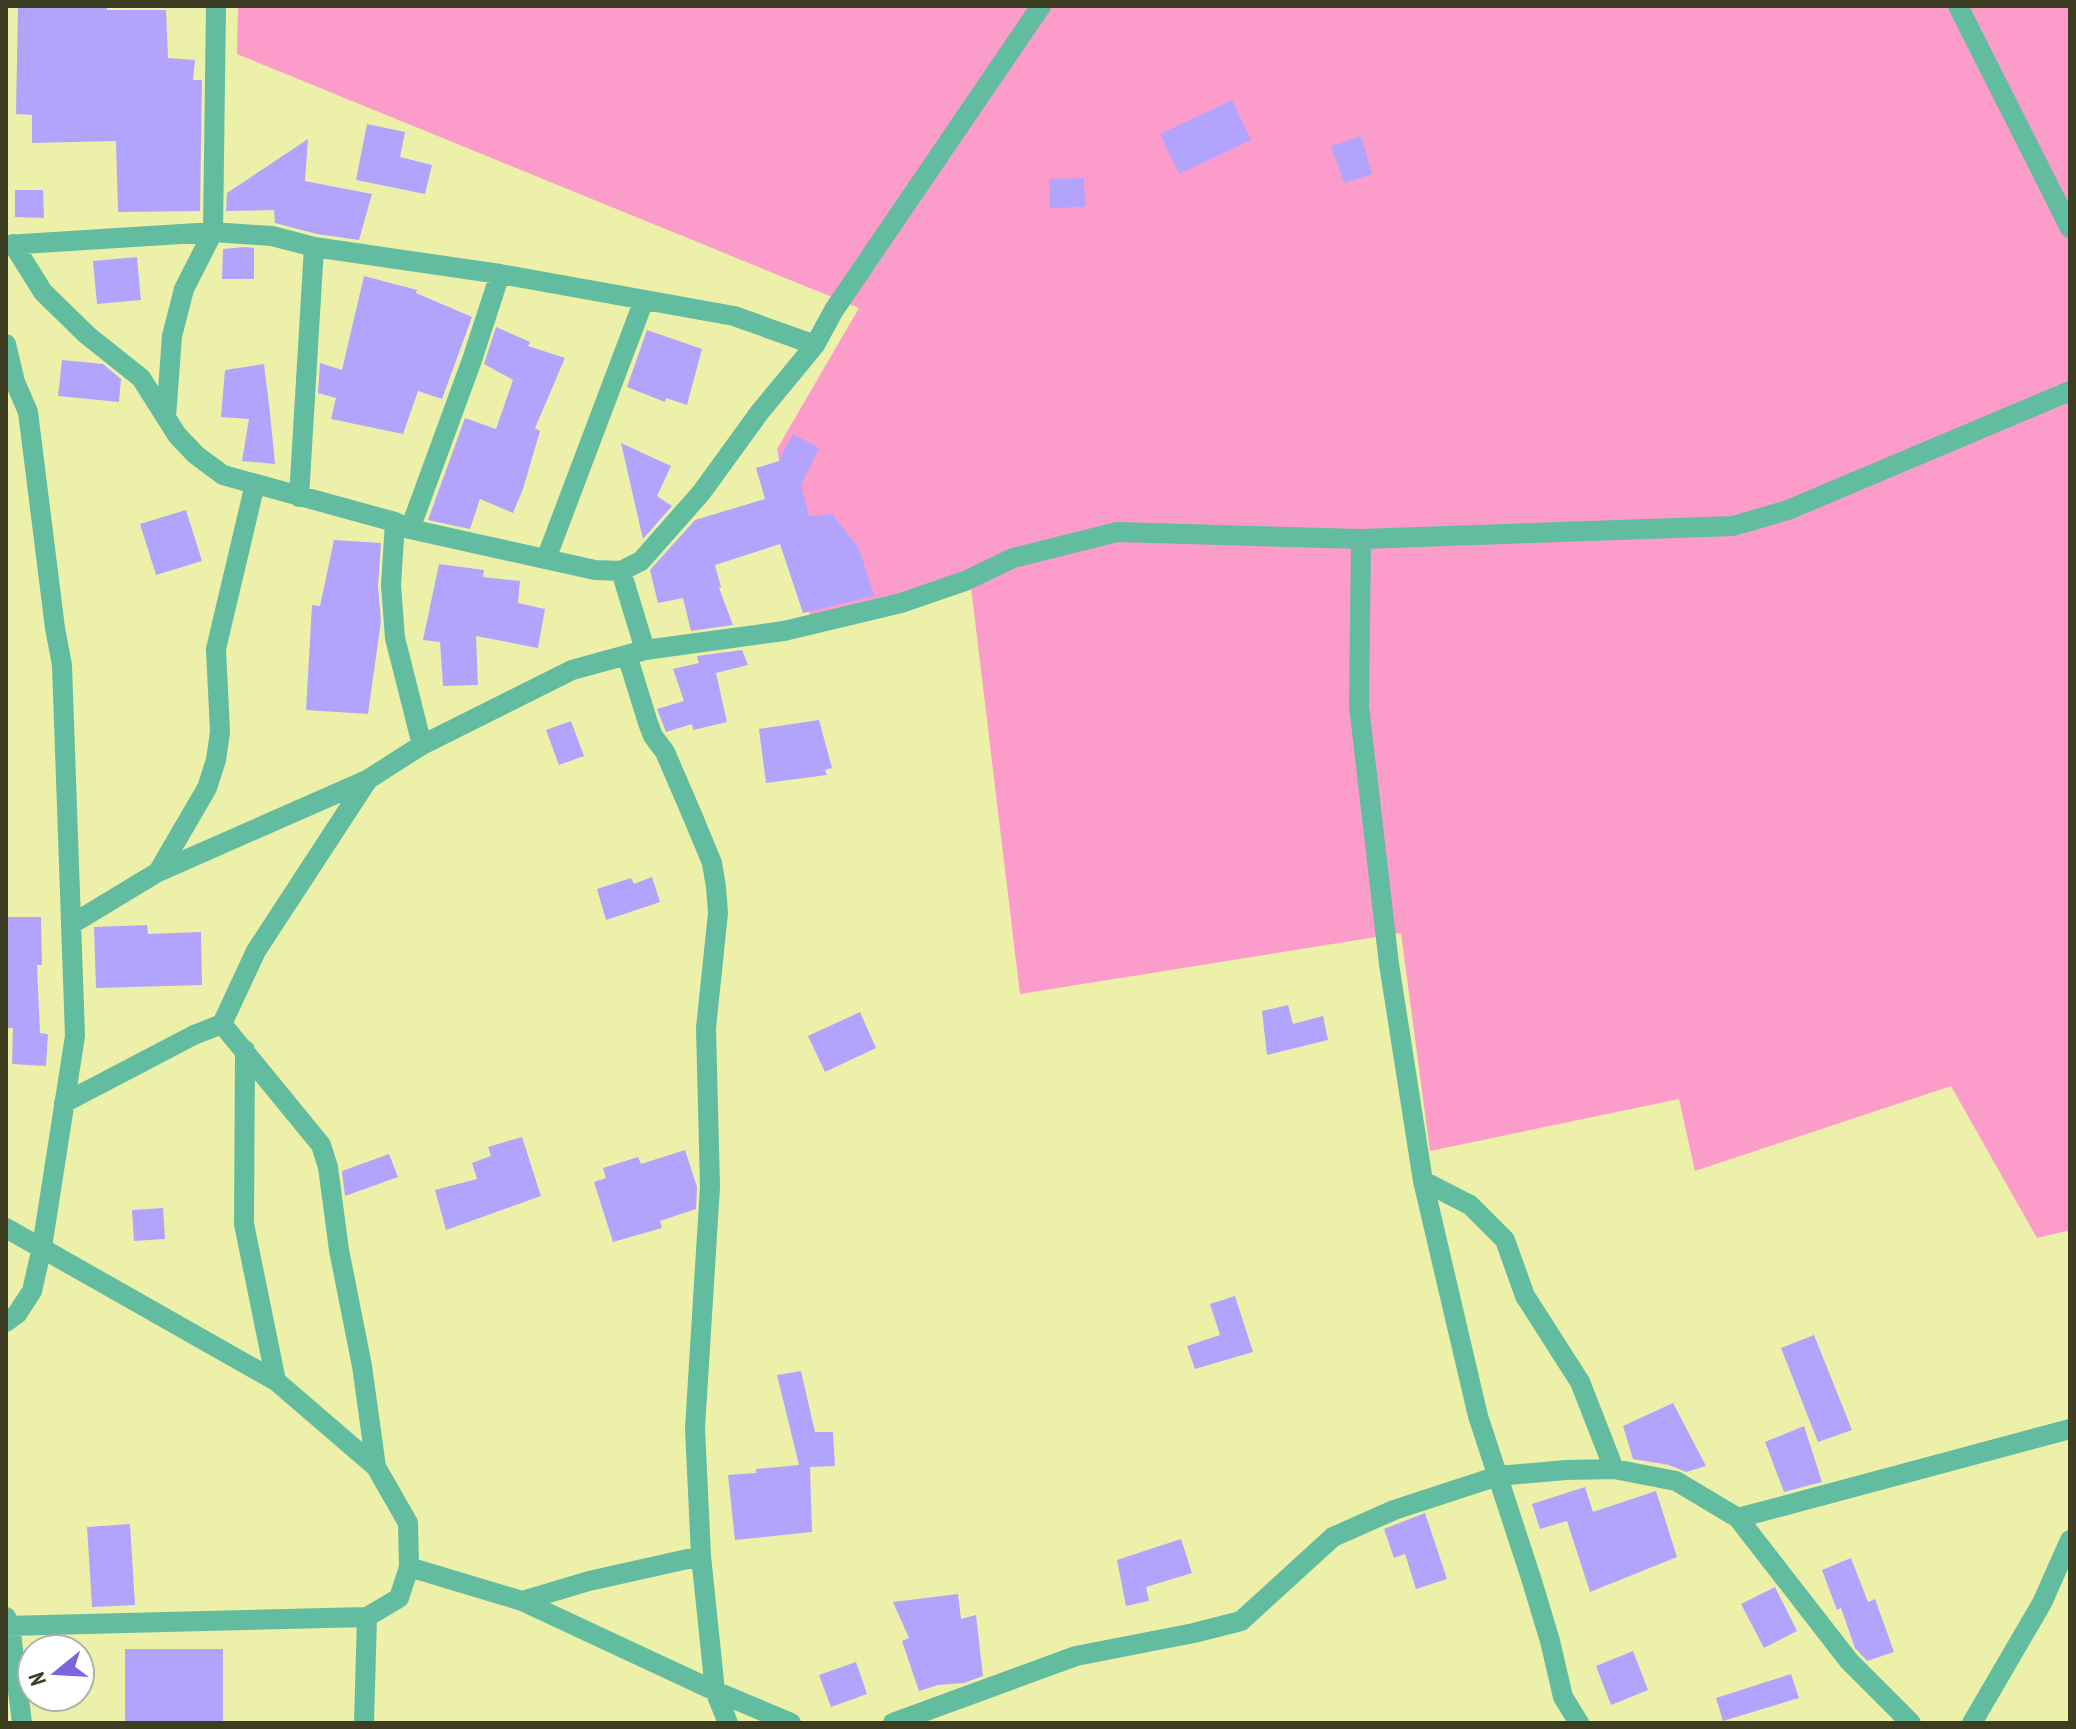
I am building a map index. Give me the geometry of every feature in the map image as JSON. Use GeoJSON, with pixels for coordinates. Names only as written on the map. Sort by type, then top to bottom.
{"type":"FeatureCollection","features":[{"type":"Feature","properties":{"kind":"street"},"geometry":{"type":"LineString","coordinates":[[166,417],[172,336],[184,289],[213,232],[216,6]]}},
{"type":"Feature","properties":{"kind":"street"},"geometry":{"type":"LineString","coordinates":[[9,244],[43,292],[87,335],[141,378],[177,435],[196,455],[223,475],[402,526],[595,570],[621,571],[641,561],[701,493],[759,413],[815,345],[834,310],[1041,6]]}},
{"type":"Feature","properties":{"kind":"street"},"geometry":{"type":"LineString","coordinates":[[1958,6],[2070,228]]}},
{"type":"Feature","properties":{"kind":"street"},"geometry":{"type":"LineString","coordinates":[[9,244],[213,232],[272,236],[314,247],[500,274],[734,316],[815,345]]}},
{"type":"Feature","properties":{"kind":"street"},"geometry":{"type":"LineString","coordinates":[[299,497],[314,247]]}},
{"type":"Feature","properties":{"kind":"street"},"geometry":{"type":"LineString","coordinates":[[422,745],[395,638],[391,585],[402,526],[472,360],[500,274]]}},
{"type":"Feature","properties":{"kind":"street"},"geometry":{"type":"LineString","coordinates":[[546,559],[644,300]]}},
{"type":"Feature","properties":{"kind":"street"},"geometry":{"type":"LineString","coordinates":[[6,344],[15,382],[28,412],[62,665],[75,1036],[42,1247],[32,1291],[17,1314],[6,1322]]}},
{"type":"Feature","properties":{"kind":"street"},"geometry":{"type":"LineString","coordinates":[[72,924],[158,872],[367,780],[422,745],[572,670],[636,653],[784,631],[901,603],[965,581],[1013,558],[1117,532],[1361,539],[1733,526],[1788,510],[2070,391]]}},
{"type":"Feature","properties":{"kind":"street"},"geometry":{"type":"LineString","coordinates":[[158,872],[207,788],[216,760],[220,732],[216,649],[255,484]]}},
{"type":"Feature","properties":{"kind":"street"},"geometry":{"type":"LineString","coordinates":[[1361,539],[1359,706],[1389,964],[1423,1181],[1478,1416],[1546,1629],[1563,1697],[1579,1723]]}},
{"type":"Feature","properties":{"kind":"street"},"geometry":{"type":"LineString","coordinates":[[621,571],[648,723],[665,752],[693,817],[712,863],[716,887],[718,913],[706,1028],[710,1187],[695,1428],[701,1556],[715,1691],[728,1723]]}},
{"type":"Feature","properties":{"kind":"street"},"geometry":{"type":"LineString","coordinates":[[64,1103],[194,1035],[222,1024],[256,951],[367,780]]}},
{"type":"Feature","properties":{"kind":"street"},"geometry":{"type":"LineString","coordinates":[[222,1024],[321,1145],[325,1156],[339,1250],[362,1366],[376,1467]]}},
{"type":"Feature","properties":{"kind":"street"},"geometry":{"type":"LineString","coordinates":[[245,1050],[244,1224],[276,1381]]}},
{"type":"Feature","properties":{"kind":"street"},"geometry":{"type":"LineString","coordinates":[[1423,1181],[1470,1205],[1505,1240],[1525,1296],[1580,1382],[1614,1469]]}},
{"type":"Feature","properties":{"kind":"street"},"geometry":{"type":"LineString","coordinates":[[6,1228],[276,1381],[376,1467],[408,1523],[409,1567],[399,1598],[367,1617],[7,1623],[22,1723]]}},
{"type":"Feature","properties":{"kind":"street"},"geometry":{"type":"LineString","coordinates":[[1738,1518],[2070,1429]]}},
{"type":"Feature","properties":{"kind":"street"},"geometry":{"type":"LineString","coordinates":[[893,1723],[1076,1656],[1241,1621],[1333,1537],[1394,1510],[1498,1476],[1614,1469],[1676,1481],[1738,1518],[1849,1661],[1911,1723]]}},
{"type":"Feature","properties":{"kind":"street"},"geometry":{"type":"LineString","coordinates":[[1972,1723],[2042,1603],[2070,1540]]}},
{"type":"Feature","properties":{"kind":"street"},"geometry":{"type":"LineString","coordinates":[[522,1601],[575,1585],[701,1556]]}},
{"type":"Feature","properties":{"kind":"street"},"geometry":{"type":"LineString","coordinates":[[409,1567],[522,1601],[791,1723]]}},
{"type":"Feature","properties":{"kind":"street"},"geometry":{"type":"LineString","coordinates":[[364,1723],[367,1617]]}},
{"type":"Feature","properties":{"kind":"shaded area"},"geometry":{"type":"Polygon","coordinates":[[[238,6],[2070,6],[2070,1230],[2037,1238],[1951,1086],[1695,1171],[1679,1099],[1430,1151],[1401,933],[1020,994],[971,587],[810,617],[777,449],[859,308],[237,54],[238,6]]]}},
{"type":"Feature","properties":{"kind":"building"},"geometry":{"type":"Polygon","coordinates":[[[18,6],[107,6],[107,10],[166,10],[168,58],[195,60],[193,80],[202,80],[200,211],[118,212],[116,141],[32,143],[32,115],[16,114],[18,6]]]}},
{"type":"Feature","properties":{"kind":"building"},"geometry":{"type":"Polygon","coordinates":[[[1232,100],[1251,140],[1179,174],[1160,134],[1232,100]]]}},
{"type":"Feature","properties":{"kind":"building"},"geometry":{"type":"Polygon","coordinates":[[[367,124],[405,132],[400,157],[432,165],[425,194],[356,180],[367,124]]]}},
{"type":"Feature","properties":{"kind":"building"},"geometry":{"type":"Polygon","coordinates":[[[1361,136],[1372,174],[1344,183],[1331,146],[1361,136]]]}},
{"type":"Feature","properties":{"kind":"building"},"geometry":{"type":"Polygon","coordinates":[[[308,139],[305,181],[372,194],[359,240],[317,234],[275,223],[274,210],[226,211],[227,193],[308,139]]]}},
{"type":"Feature","properties":{"kind":"building"},"geometry":{"type":"Polygon","coordinates":[[[1084,178],[1085,207],[1050,208],[1049,179],[1084,178]]]}},
{"type":"Feature","properties":{"kind":"building"},"geometry":{"type":"Polygon","coordinates":[[[15,190],[43,190],[44,218],[15,217],[15,190]]]}},
{"type":"Feature","properties":{"kind":"building"},"geometry":{"type":"Polygon","coordinates":[[[254,248],[254,279],[222,279],[223,249],[254,248]]]}},
{"type":"Feature","properties":{"kind":"building"},"geometry":{"type":"Polygon","coordinates":[[[137,257],[141,300],[97,304],[93,261],[137,257]]]}},
{"type":"Feature","properties":{"kind":"building"},"geometry":{"type":"Polygon","coordinates":[[[364,276],[417,290],[416,293],[472,317],[442,399],[418,391],[403,434],[331,419],[336,398],[318,393],[320,363],[342,370],[364,276]]]}},
{"type":"Feature","properties":{"kind":"building"},"geometry":{"type":"Polygon","coordinates":[[[496,327],[530,342],[528,346],[565,358],[535,428],[540,431],[523,489],[513,513],[480,499],[470,529],[428,520],[465,418],[496,429],[513,380],[484,364],[496,327]]]}},
{"type":"Feature","properties":{"kind":"building"},"geometry":{"type":"Polygon","coordinates":[[[647,330],[702,349],[687,405],[666,398],[665,402],[627,387],[647,330]]]}},
{"type":"Feature","properties":{"kind":"building"},"geometry":{"type":"Polygon","coordinates":[[[62,360],[103,364],[121,379],[119,402],[58,396],[62,360]]]}},
{"type":"Feature","properties":{"kind":"building"},"geometry":{"type":"Polygon","coordinates":[[[264,364],[275,464],[242,461],[249,419],[221,417],[225,370],[264,364]]]}},
{"type":"Feature","properties":{"kind":"building"},"geometry":{"type":"Polygon","coordinates":[[[793,434],[819,448],[801,485],[809,516],[832,514],[859,548],[874,596],[803,613],[780,544],[715,565],[719,588],[733,625],[691,631],[683,598],[658,603],[650,570],[695,520],[765,499],[756,468],[779,461],[793,434]]]}},
{"type":"Feature","properties":{"kind":"building"},"geometry":{"type":"Polygon","coordinates":[[[621,443],[671,466],[657,496],[672,506],[643,539],[621,443]]]}},
{"type":"Feature","properties":{"kind":"building"},"geometry":{"type":"Polygon","coordinates":[[[186,510],[202,561],[156,575],[140,524],[186,510]]]}},
{"type":"Feature","properties":{"kind":"building"},"geometry":{"type":"Polygon","coordinates":[[[334,540],[381,543],[378,586],[381,621],[368,714],[306,710],[312,605],[320,606],[334,540]]]}},
{"type":"Feature","properties":{"kind":"building"},"geometry":{"type":"Polygon","coordinates":[[[439,564],[484,570],[483,577],[520,581],[518,603],[545,609],[538,648],[476,636],[478,685],[443,686],[440,642],[423,640],[439,564]]]}},
{"type":"Feature","properties":{"kind":"building"},"geometry":{"type":"Polygon","coordinates":[[[742,650],[748,665],[716,673],[727,722],[693,730],[692,724],[666,732],[657,709],[684,701],[673,669],[699,663],[697,656],[742,650]]]}},
{"type":"Feature","properties":{"kind":"building"},"geometry":{"type":"Polygon","coordinates":[[[819,720],[832,768],[825,770],[827,775],[766,783],[759,729],[819,720]]]}},
{"type":"Feature","properties":{"kind":"building"},"geometry":{"type":"Polygon","coordinates":[[[571,721],[584,756],[559,765],[546,730],[571,721]]]}},
{"type":"Feature","properties":{"kind":"building"},"geometry":{"type":"Polygon","coordinates":[[[652,877],[660,902],[606,920],[597,889],[631,878],[634,884],[652,877]]]}},
{"type":"Feature","properties":{"kind":"building"},"geometry":{"type":"Polygon","coordinates":[[[6,917],[41,917],[42,965],[37,965],[40,1033],[48,1034],[46,1066],[12,1064],[13,1028],[6,1028],[6,917]]]}},
{"type":"Feature","properties":{"kind":"building"},"geometry":{"type":"Polygon","coordinates":[[[147,925],[148,934],[201,932],[202,985],[96,988],[94,927],[147,925]]]}},
{"type":"Feature","properties":{"kind":"building"},"geometry":{"type":"Polygon","coordinates":[[[1288,1005],[1293,1024],[1323,1016],[1328,1040],[1267,1055],[1262,1011],[1288,1005]]]}},
{"type":"Feature","properties":{"kind":"building"},"geometry":{"type":"Polygon","coordinates":[[[860,1012],[876,1048],[825,1072],[808,1036],[860,1012]]]}},
{"type":"Feature","properties":{"kind":"building"},"geometry":{"type":"Polygon","coordinates":[[[522,1137],[541,1196],[446,1230],[435,1190],[477,1179],[472,1163],[491,1156],[488,1147],[522,1137]]]}},
{"type":"Feature","properties":{"kind":"building"},"geometry":{"type":"Polygon","coordinates":[[[685,1150],[697,1187],[696,1209],[660,1221],[662,1228],[613,1242],[594,1182],[606,1178],[603,1168],[638,1157],[641,1164],[685,1150]]]}},
{"type":"Feature","properties":{"kind":"building"},"geometry":{"type":"Polygon","coordinates":[[[389,1154],[398,1177],[345,1196],[342,1171],[389,1154]]]}},
{"type":"Feature","properties":{"kind":"building"},"geometry":{"type":"Polygon","coordinates":[[[163,1208],[165,1239],[134,1241],[132,1210],[163,1208]]]}},
{"type":"Feature","properties":{"kind":"building"},"geometry":{"type":"Polygon","coordinates":[[[1235,1296],[1253,1352],[1195,1369],[1187,1346],[1220,1335],[1210,1304],[1235,1296]]]}},
{"type":"Feature","properties":{"kind":"building"},"geometry":{"type":"Polygon","coordinates":[[[1814,1335],[1852,1430],[1818,1442],[1781,1348],[1814,1335]]]}},
{"type":"Feature","properties":{"kind":"building"},"geometry":{"type":"Polygon","coordinates":[[[801,1371],[815,1432],[833,1432],[835,1466],[810,1467],[812,1532],[735,1540],[728,1475],[799,1465],[777,1375],[801,1371]]]}},
{"type":"Feature","properties":{"kind":"building"},"geometry":{"type":"Polygon","coordinates":[[[1673,1403],[1706,1466],[1686,1472],[1669,1465],[1633,1459],[1623,1426],[1673,1403]]]}},
{"type":"Feature","properties":{"kind":"building"},"geometry":{"type":"Polygon","coordinates":[[[1804,1426],[1822,1482],[1784,1492],[1765,1442],[1804,1426]]]}},
{"type":"Feature","properties":{"kind":"building"},"geometry":{"type":"Polygon","coordinates":[[[1585,1487],[1593,1512],[1656,1491],[1677,1557],[1590,1592],[1567,1521],[1540,1529],[1532,1504],[1585,1487]]]}},
{"type":"Feature","properties":{"kind":"building"},"geometry":{"type":"Polygon","coordinates":[[[1425,1513],[1447,1579],[1416,1589],[1405,1554],[1394,1558],[1384,1529],[1425,1513]]]}},
{"type":"Feature","properties":{"kind":"building"},"geometry":{"type":"Polygon","coordinates":[[[130,1524],[135,1605],[92,1607],[87,1527],[130,1524]]]}},
{"type":"Feature","properties":{"kind":"building"},"geometry":{"type":"Polygon","coordinates":[[[1181,1539],[1192,1573],[1146,1587],[1149,1601],[1126,1606],[1117,1560],[1181,1539]]]}},
{"type":"Feature","properties":{"kind":"building"},"geometry":{"type":"Polygon","coordinates":[[[1851,1558],[1868,1602],[1875,1599],[1894,1652],[1867,1661],[1855,1648],[1841,1608],[1837,1610],[1822,1570],[1851,1558]]]}},
{"type":"Feature","properties":{"kind":"building"},"geometry":{"type":"Polygon","coordinates":[[[1775,1587],[1797,1631],[1764,1648],[1741,1604],[1775,1587]]]}},
{"type":"Feature","properties":{"kind":"building"},"geometry":{"type":"Polygon","coordinates":[[[958,1594],[961,1619],[976,1615],[983,1676],[964,1683],[938,1685],[919,1691],[902,1641],[909,1638],[893,1602],[958,1594]]]}},
{"type":"Feature","properties":{"kind":"building"},"geometry":{"type":"Polygon","coordinates":[[[125,1649],[223,1649],[223,1723],[125,1723],[125,1649]]]}},
{"type":"Feature","properties":{"kind":"building"},"geometry":{"type":"Polygon","coordinates":[[[1633,1651],[1648,1690],[1611,1705],[1596,1666],[1633,1651]]]}},
{"type":"Feature","properties":{"kind":"building"},"geometry":{"type":"Polygon","coordinates":[[[856,1662],[867,1694],[831,1707],[819,1675],[856,1662]]]}},
{"type":"Feature","properties":{"kind":"building"},"geometry":{"type":"Polygon","coordinates":[[[1791,1674],[1799,1698],[1723,1721],[1716,1698],[1791,1674]]]}}]}
